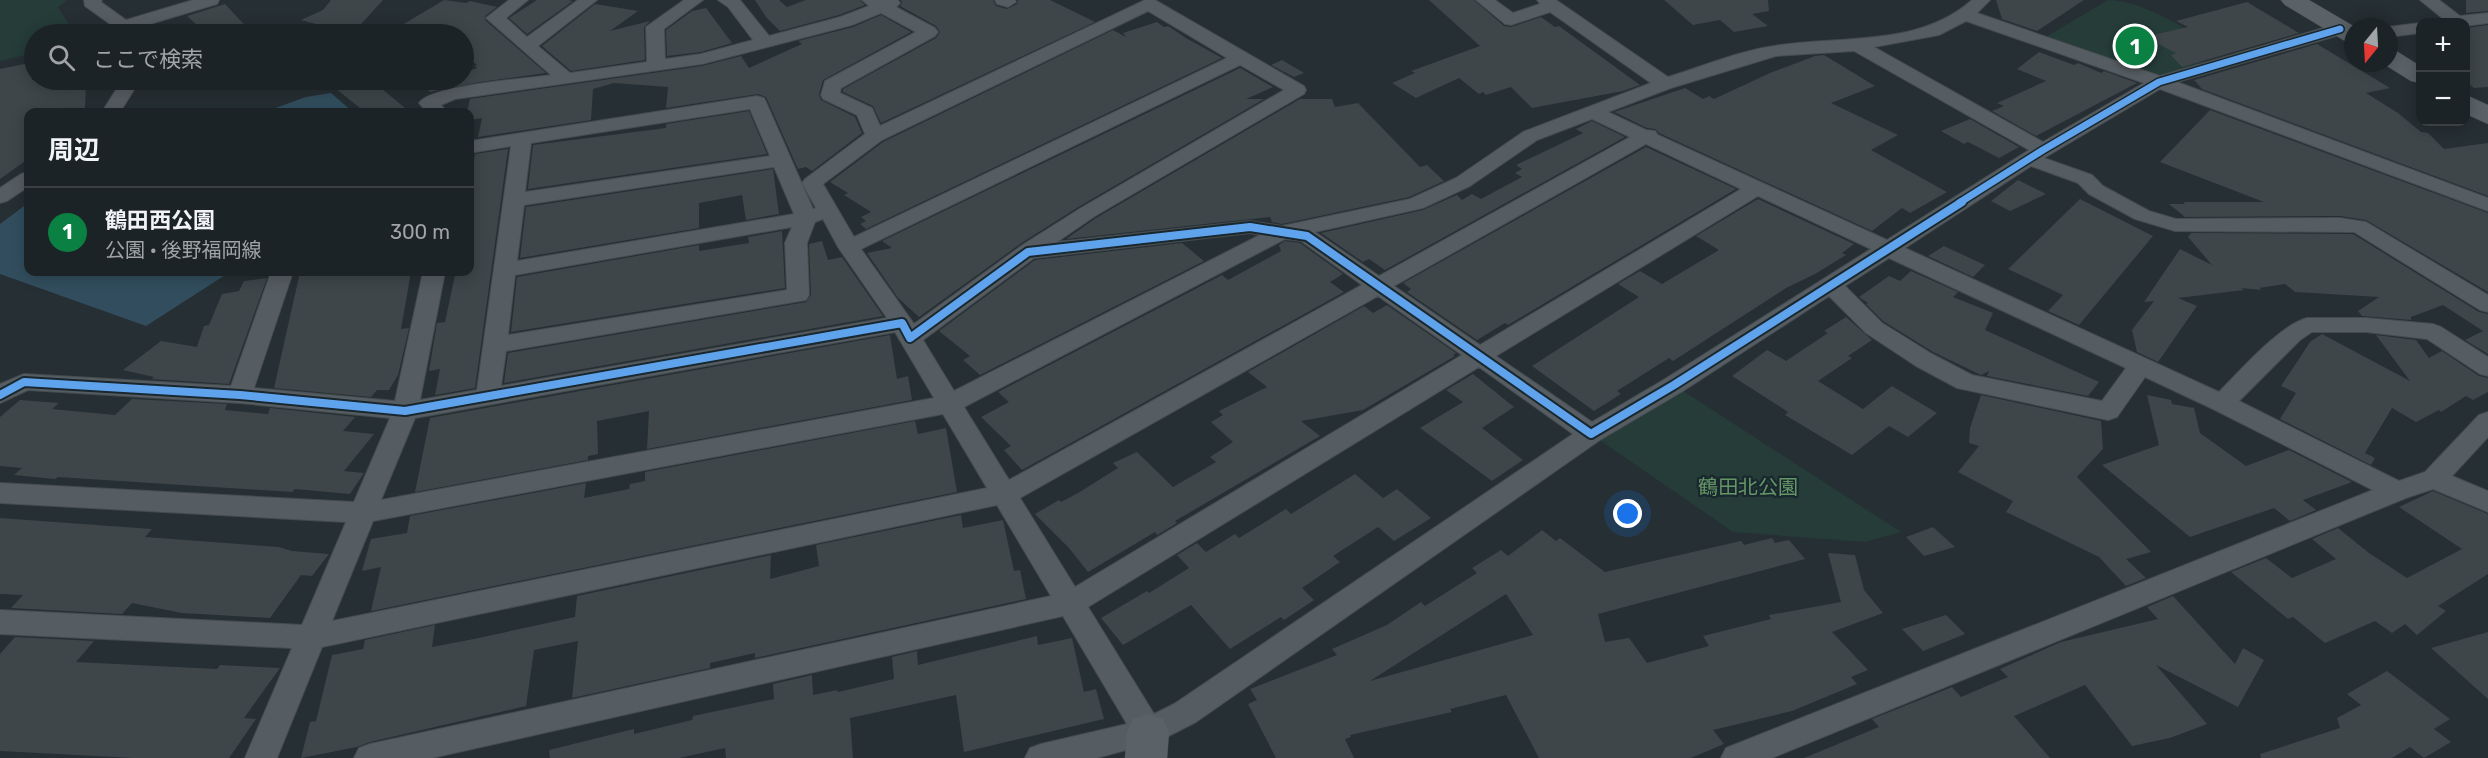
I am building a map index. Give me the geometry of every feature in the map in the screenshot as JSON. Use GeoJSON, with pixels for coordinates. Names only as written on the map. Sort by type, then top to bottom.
{"type":"FeatureCollection","features":[{"type":"Feature","properties":{"kind":"main road"},"geometry":{"type":"LineString","coordinates":[[2293,0],[2344,30]]}},
{"type":"Feature","properties":{"kind":"main road"},"geometry":{"type":"LineString","coordinates":[[2398,62],[2416,73]]}},
{"type":"Feature","properties":{"kind":"main road"},"geometry":{"type":"LineString","coordinates":[[2470,105],[2488,116]]}},
{"type":"Feature","properties":{"kind":"street"},"geometry":{"type":"LineString","coordinates":[[94,0],[91,2],[119,24]]}},
{"type":"Feature","properties":{"kind":"street"},"geometry":{"type":"LineString","coordinates":[[142,24],[211,0]]}},
{"type":"Feature","properties":{"kind":"street"},"geometry":{"type":"LineString","coordinates":[[520,0],[495,18],[567,79]]}},
{"type":"Feature","properties":{"kind":"street"},"geometry":{"type":"LineString","coordinates":[[527,45],[589,0]]}},
{"type":"Feature","properties":{"kind":"street"},"geometry":{"type":"LineString","coordinates":[[656,66],[655,27],[695,0]]}},
{"type":"Feature","properties":{"kind":"street"},"geometry":{"type":"LineString","coordinates":[[726,0],[734,3],[764,42]]}},
{"type":"Feature","properties":{"kind":"street"},"geometry":{"type":"LineString","coordinates":[[1484,0],[1511,20],[1549,3],[1665,84]]}},
{"type":"Feature","properties":{"kind":"street"},"geometry":{"type":"LineString","coordinates":[[0,493],[363,513],[949,404],[1282,232],[1416,204],[1463,182],[1530,136],[1665,84],[1774,51],[1857,45],[1934,31],[1965,15],[1983,0]]}},
{"type":"Feature","properties":{"kind":"street"},"geometry":{"type":"LineString","coordinates":[[2428,0],[2451,18]]}},
{"type":"Feature","properties":{"kind":"street"},"geometry":{"type":"LineString","coordinates":[[434,108],[428,103],[451,94],[702,58],[846,21],[884,2],[929,32],[832,86],[830,96],[865,112],[875,136]]}},
{"type":"Feature","properties":{"kind":"street"},"geometry":{"type":"LineString","coordinates":[[0,394],[24,382],[240,395],[405,411],[906,331],[1088,212],[1297,90],[1149,4],[875,136],[812,183],[849,247],[906,331],[1071,603],[1147,745]]}},
{"type":"Feature","properties":{"kind":"street"},"geometry":{"type":"LineString","coordinates":[[1965,15],[2159,82],[2488,205]]}},
{"type":"Feature","properties":{"kind":"street"},"geometry":{"type":"LineString","coordinates":[[2470,20],[2488,18]]}},
{"type":"Feature","properties":{"kind":"street"},"geometry":{"type":"LineString","coordinates":[[2398,31],[2416,28]]}},
{"type":"Feature","properties":{"kind":"street"},"geometry":{"type":"LineString","coordinates":[[1041,758],[1147,745],[1185,713],[1591,434],[1674,385],[2036,154],[2159,82],[2344,33]]}},
{"type":"Feature","properties":{"kind":"street"},"geometry":{"type":"LineString","coordinates":[[1857,45],[2036,154],[2085,178],[2096,190],[2142,215],[2175,225],[2340,224],[2359,226],[2488,304]]}},
{"type":"Feature","properties":{"kind":"street"},"geometry":{"type":"LineString","coordinates":[[849,247],[1240,58]]}},
{"type":"Feature","properties":{"kind":"street"},"geometry":{"type":"LineString","coordinates":[[114,108],[125,90]]}},
{"type":"Feature","properties":{"kind":"street"},"geometry":{"type":"LineString","coordinates":[[474,146],[757,102],[806,218],[796,243],[798,295],[495,345]]}},
{"type":"Feature","properties":{"kind":"street"},"geometry":{"type":"LineString","coordinates":[[1592,112],[2222,403],[2397,491]]}},
{"type":"Feature","properties":{"kind":"street"},"geometry":{"type":"LineString","coordinates":[[0,622],[311,638],[1005,494],[1647,136]]}},
{"type":"Feature","properties":{"kind":"street"},"geometry":{"type":"LineString","coordinates":[[488,396],[522,139]]}},
{"type":"Feature","properties":{"kind":"street"},"geometry":{"type":"LineString","coordinates":[[514,200],[781,160]]}},
{"type":"Feature","properties":{"kind":"street"},"geometry":{"type":"LineString","coordinates":[[0,197],[24,181]]}},
{"type":"Feature","properties":{"kind":"street"},"geometry":{"type":"LineString","coordinates":[[370,758],[1071,603],[1757,188]]}},
{"type":"Feature","properties":{"kind":"street"},"geometry":{"type":"LineString","coordinates":[[505,270],[806,218],[828,211]]}},
{"type":"Feature","properties":{"kind":"street"},"geometry":{"type":"LineString","coordinates":[[1028,252],[1250,227],[1307,236],[1591,434]]}},
{"type":"Feature","properties":{"kind":"street"},"geometry":{"type":"LineString","coordinates":[[240,395],[281,276]]}},
{"type":"Feature","properties":{"kind":"street"},"geometry":{"type":"LineString","coordinates":[[261,758],[405,411],[433,276]]}},
{"type":"Feature","properties":{"kind":"street"},"geometry":{"type":"LineString","coordinates":[[1832,285],[1874,328],[1924,360],[1966,381],[2108,411],[2140,366]]}},
{"type":"Feature","properties":{"kind":"street"},"geometry":{"type":"LineString","coordinates":[[2222,403],[2292,336],[2307,325],[2367,324],[2433,332],[2488,368]]}},
{"type":"Feature","properties":{"kind":"street"},"geometry":{"type":"LineString","coordinates":[[1737,758],[2397,491],[2434,479],[2488,421]]}},
{"type":"Feature","properties":{"kind":"street"},"geometry":{"type":"LineString","coordinates":[[2434,479],[2488,502]]}},
{"type":"Feature","properties":{"kind":"green space"},"geometry":{"type":"Polygon","coordinates":[[[0,0],[68,0],[58,7],[69,24],[24,24],[24,55],[0,61],[0,0]]]}},
{"type":"Feature","properties":{"kind":"green space"},"geometry":{"type":"Polygon","coordinates":[[[2108,0],[2122,1],[2152,11],[2223,52],[2159,82],[2039,41],[2108,0]]]}},
{"type":"Feature","properties":{"kind":"green space","name":"鶴田北公園"},"geometry":{"type":"Polygon","coordinates":[[[1674,385],[1901,532],[1865,542],[1733,532],[1591,434],[1674,385]]]}},
{"type":"Feature","properties":{"kind":"water"},"geometry":{"type":"Polygon","coordinates":[[[331,93],[348,108],[275,108],[306,97],[331,93]]]}},
{"type":"Feature","properties":{"kind":"water"},"geometry":{"type":"Polygon","coordinates":[[[24,206],[24,276],[224,276],[146,326],[0,274],[0,224],[24,206]]]}},
{"type":"Feature","properties":{"kind":"building"},"geometry":{"type":"Polygon","coordinates":[[[331,0],[383,0],[361,24],[316,24],[301,20],[323,10],[331,0]]]}},
{"type":"Feature","properties":{"kind":"building"},"geometry":{"type":"Polygon","coordinates":[[[444,0],[466,3],[470,1],[497,7],[485,16],[485,20],[546,73],[474,83],[474,69],[477,65],[474,62],[474,24],[404,24],[444,0]]]}},
{"type":"Feature","properties":{"kind":"building"},"geometry":{"type":"Polygon","coordinates":[[[537,0],[573,1],[527,34],[509,18],[537,0]]]}},
{"type":"Feature","properties":{"kind":"building"},"geometry":{"type":"Polygon","coordinates":[[[755,0],[779,0],[787,7],[806,0],[860,0],[865,5],[839,15],[780,31],[766,17],[755,0]]]}},
{"type":"Feature","properties":{"kind":"building"},"geometry":{"type":"Polygon","coordinates":[[[901,0],[993,0],[996,6],[1007,9],[1017,4],[1018,0],[1050,0],[1095,22],[881,123],[873,106],[843,92],[843,89],[936,38],[940,32],[936,26],[900,6],[901,0]]]}},
{"type":"Feature","properties":{"kind":"building"},"geometry":{"type":"Polygon","coordinates":[[[1429,0],[1474,0],[1504,26],[1511,27],[1541,17],[1555,27],[1559,26],[1640,85],[1623,91],[1532,108],[1511,87],[1486,95],[1483,92],[1479,94],[1459,78],[1416,98],[1392,83],[1415,73],[1411,71],[1480,46],[1429,0]]]}},
{"type":"Feature","properties":{"kind":"building"},"geometry":{"type":"Polygon","coordinates":[[[1664,0],[1768,0],[1769,11],[1752,14],[1768,26],[1734,32],[1720,20],[1693,25],[1664,0]]]}},
{"type":"Feature","properties":{"kind":"building"},"geometry":{"type":"Polygon","coordinates":[[[1996,0],[2084,0],[2037,31],[2002,19],[1996,0]]]}},
{"type":"Feature","properties":{"kind":"building"},"geometry":{"type":"Polygon","coordinates":[[[2466,0],[2488,0],[2488,11],[2466,13],[2466,0]]]}},
{"type":"Feature","properties":{"kind":"building"},"geometry":{"type":"Polygon","coordinates":[[[2247,2],[2299,33],[2182,67],[2171,55],[2176,53],[2144,37],[2188,27],[2176,21],[2247,2]]]}},
{"type":"Feature","properties":{"kind":"building"},"geometry":{"type":"Polygon","coordinates":[[[225,4],[244,24],[196,24],[187,16],[225,4]]]}},
{"type":"Feature","properties":{"kind":"building"},"geometry":{"type":"Polygon","coordinates":[[[595,4],[638,11],[610,31],[650,21],[644,27],[645,60],[571,71],[542,46],[595,4]]]}},
{"type":"Feature","properties":{"kind":"building"},"geometry":{"type":"Polygon","coordinates":[[[706,8],[732,43],[701,52],[667,56],[666,30],[692,11],[706,8]]]}},
{"type":"Feature","properties":{"kind":"building"},"geometry":{"type":"Polygon","coordinates":[[[881,15],[911,32],[823,80],[819,94],[821,100],[855,117],[862,133],[812,171],[806,167],[798,169],[766,97],[758,94],[666,108],[668,87],[614,83],[593,89],[591,120],[478,137],[482,118],[474,119],[474,108],[468,108],[470,99],[702,66],[741,56],[749,68],[802,44],[798,41],[853,27],[881,15]]]}},
{"type":"Feature","properties":{"kind":"building"},"geometry":{"type":"Polygon","coordinates":[[[1157,22],[1164,27],[1168,26],[1222,58],[866,229],[860,224],[866,221],[861,217],[871,212],[844,195],[848,193],[830,182],[883,142],[1113,30],[1126,37],[1123,33],[1157,22]]]}},
{"type":"Feature","properties":{"kind":"building"},"geometry":{"type":"Polygon","coordinates":[[[2488,25],[2488,87],[2474,88],[2470,85],[2470,27],[2488,25]]]}},
{"type":"Feature","properties":{"kind":"building"},"geometry":{"type":"Polygon","coordinates":[[[2317,44],[2344,60],[2344,72],[2363,72],[2390,88],[2366,93],[2398,113],[2421,132],[2428,133],[2444,149],[2488,143],[2488,196],[2202,89],[2194,80],[2317,44]]]}},
{"type":"Feature","properties":{"kind":"building"},"geometry":{"type":"Polygon","coordinates":[[[2039,52],[2074,65],[2078,63],[2101,73],[2104,71],[2137,83],[2036,136],[1992,111],[2004,106],[1997,103],[2046,81],[2017,69],[2039,52]]]}},
{"type":"Feature","properties":{"kind":"building"},"geometry":{"type":"Polygon","coordinates":[[[1824,55],[1875,86],[1831,103],[1898,135],[1871,150],[1947,192],[1910,213],[1902,208],[1872,231],[1614,112],[1685,88],[1703,99],[1709,96],[1714,99],[1770,73],[1815,56],[1824,55]]]}},
{"type":"Feature","properties":{"kind":"building"},"geometry":{"type":"Polygon","coordinates":[[[1282,60],[1304,73],[1294,77],[1271,65],[1282,60]]]}},
{"type":"Feature","properties":{"kind":"building"},"geometry":{"type":"Polygon","coordinates":[[[24,64],[24,90],[86,90],[85,108],[24,108],[24,162],[0,179],[0,69],[24,64]]]}},
{"type":"Feature","properties":{"kind":"building"},"geometry":{"type":"Polygon","coordinates":[[[1240,68],[1273,87],[1246,99],[1264,99],[1080,206],[1023,242],[919,317],[898,298],[867,253],[892,248],[882,241],[1240,68]]]}},
{"type":"Feature","properties":{"kind":"building"},"geometry":{"type":"Polygon","coordinates":[[[338,90],[383,90],[405,108],[360,108],[338,90]]]}},
{"type":"Feature","properties":{"kind":"building"},"geometry":{"type":"Polygon","coordinates":[[[1300,99],[1332,99],[1335,107],[1358,103],[1420,167],[1427,165],[1444,181],[1409,197],[1282,224],[1272,222],[1270,217],[1066,239],[1096,218],[1300,99]]]}},
{"type":"Feature","properties":{"kind":"building"},"geometry":{"type":"Polygon","coordinates":[[[2210,110],[2488,213],[2488,292],[2366,220],[2340,216],[2185,217],[2169,204],[2264,202],[2160,162],[2210,110]]]}},
{"type":"Feature","properties":{"kind":"building"},"geometry":{"type":"Polygon","coordinates":[[[749,111],[767,154],[528,189],[533,145],[666,128],[666,124],[749,111]]]}},
{"type":"Feature","properties":{"kind":"building"},"geometry":{"type":"Polygon","coordinates":[[[1970,119],[2019,147],[1999,158],[1968,142],[1964,144],[1941,131],[1970,119]]]}},
{"type":"Feature","properties":{"kind":"building"},"geometry":{"type":"Polygon","coordinates":[[[1592,121],[1625,137],[1385,270],[1369,259],[1363,262],[1321,233],[1423,210],[1457,195],[1462,200],[1472,194],[1481,199],[1522,177],[1515,173],[1522,169],[1516,165],[1583,133],[1576,129],[1592,121]]]}},
{"type":"Feature","properties":{"kind":"building"},"geometry":{"type":"Polygon","coordinates":[[[1646,147],[1736,189],[1508,325],[1505,323],[1477,340],[1407,292],[1411,289],[1403,283],[1646,147]]]}},
{"type":"Feature","properties":{"kind":"building"},"geometry":{"type":"Polygon","coordinates":[[[508,149],[475,388],[435,395],[440,369],[429,371],[437,323],[445,322],[455,276],[474,276],[475,154],[508,149]]]}},
{"type":"Feature","properties":{"kind":"building"},"geometry":{"type":"Polygon","coordinates":[[[773,169],[779,214],[746,220],[742,195],[699,203],[699,228],[520,258],[526,207],[773,169]]]}},
{"type":"Feature","properties":{"kind":"building"},"geometry":{"type":"Polygon","coordinates":[[[2018,180],[2046,194],[2010,211],[1991,201],[2018,180]]]}},
{"type":"Feature","properties":{"kind":"building"},"geometry":{"type":"Polygon","coordinates":[[[1758,199],[1854,244],[1842,253],[1846,255],[1786,288],[1673,361],[1669,358],[1617,391],[1621,394],[1594,411],[1532,366],[1639,297],[1618,284],[1640,271],[1662,284],[1719,250],[1696,236],[1758,199]]]}},
{"type":"Feature","properties":{"kind":"building"},"geometry":{"type":"Polygon","coordinates":[[[2080,199],[2153,236],[2079,325],[2048,311],[2063,295],[2008,269],[2080,199]]]}},
{"type":"Feature","properties":{"kind":"building"},"geometry":{"type":"Polygon","coordinates":[[[782,231],[785,288],[511,332],[517,277],[699,245],[699,251],[749,243],[748,237],[782,231]]]}},
{"type":"Feature","properties":{"kind":"building"},"geometry":{"type":"Polygon","coordinates":[[[2191,233],[2353,234],[2479,312],[2488,314],[2488,354],[2465,340],[2483,331],[2443,305],[2411,317],[2411,320],[2362,316],[2358,311],[2379,297],[2295,292],[2285,284],[2259,288],[2262,290],[2241,288],[2244,290],[2178,298],[2197,306],[2158,362],[2137,352],[2132,330],[2154,301],[2144,302],[2180,249],[2212,265],[2188,237],[2191,233]]]}},
{"type":"Feature","properties":{"kind":"building"},"geometry":{"type":"Polygon","coordinates":[[[822,241],[828,260],[842,257],[883,316],[504,383],[508,353],[806,302],[811,295],[809,244],[822,241]]]}},
{"type":"Feature","properties":{"kind":"building"},"geometry":{"type":"Polygon","coordinates":[[[1285,241],[1300,243],[1343,274],[1330,282],[1344,292],[1022,470],[1004,450],[1011,446],[981,417],[1009,402],[998,392],[1222,275],[1228,280],[1281,251],[1279,245],[1285,241]]]}},
{"type":"Feature","properties":{"kind":"building"},"geometry":{"type":"Polygon","coordinates":[[[1182,243],[1204,261],[980,375],[963,360],[970,356],[939,331],[1035,260],[1182,243]]]}},
{"type":"Feature","properties":{"kind":"building"},"geometry":{"type":"Polygon","coordinates":[[[1944,246],[1985,265],[1973,277],[1928,256],[1944,246]]]}},
{"type":"Feature","properties":{"kind":"building"},"geometry":{"type":"Polygon","coordinates":[[[1911,271],[1958,292],[1953,297],[1993,313],[1985,330],[2099,382],[2088,396],[1987,376],[1989,371],[1981,375],[1933,352],[1883,321],[1866,304],[1868,303],[1859,297],[1889,276],[1900,281],[1911,271]]]}},
{"type":"Feature","properties":{"kind":"building"},"geometry":{"type":"Polygon","coordinates":[[[299,276],[410,276],[401,329],[409,328],[398,375],[389,390],[377,390],[371,397],[274,388],[299,276]]]}},
{"type":"Feature","properties":{"kind":"building"},"geometry":{"type":"Polygon","coordinates":[[[267,278],[229,384],[152,379],[154,377],[123,370],[161,341],[197,347],[204,326],[209,325],[222,294],[239,291],[244,281],[267,278]]]}},
{"type":"Feature","properties":{"kind":"building"},"geometry":{"type":"Polygon","coordinates":[[[1387,305],[1456,353],[1453,355],[1455,356],[1363,410],[1301,421],[1320,436],[1175,521],[1177,523],[1157,535],[1155,532],[1088,572],[1069,548],[1035,514],[1059,500],[1061,502],[1078,493],[1118,468],[1113,463],[1137,452],[1173,487],[1216,462],[1210,457],[1233,442],[1211,422],[1223,415],[1219,411],[1267,387],[1248,372],[1364,306],[1373,313],[1387,305]]]}},
{"type":"Feature","properties":{"kind":"building"},"geometry":{"type":"Polygon","coordinates":[[[1846,317],[1872,340],[1848,356],[1852,358],[1818,381],[1863,409],[1892,386],[1937,413],[1908,437],[1889,426],[1852,455],[1785,415],[1788,412],[1732,376],[1767,350],[1786,361],[1828,333],[1824,331],[1846,317]]]}},
{"type":"Feature","properties":{"kind":"building"},"geometry":{"type":"Polygon","coordinates":[[[2322,334],[2410,381],[2376,335],[2416,340],[2429,358],[2442,351],[2479,376],[2488,378],[2488,392],[2473,400],[2466,396],[2441,412],[2439,410],[2416,422],[2392,408],[2365,453],[2375,458],[2371,465],[2280,419],[2296,393],[2281,386],[2310,342],[2322,334]]]}},
{"type":"Feature","properties":{"kind":"building"},"geometry":{"type":"Polygon","coordinates":[[[890,335],[897,379],[908,376],[912,400],[647,449],[649,411],[597,421],[598,454],[588,456],[588,460],[415,492],[430,418],[890,335]]]}},
{"type":"Feature","properties":{"kind":"building"},"geometry":{"type":"Polygon","coordinates":[[[1473,374],[1514,407],[1482,428],[1523,460],[1492,481],[1420,428],[1463,402],[1446,390],[1473,374]]]}},
{"type":"Feature","properties":{"kind":"building"},"geometry":{"type":"Polygon","coordinates":[[[1981,395],[2101,421],[2103,449],[2077,477],[2151,552],[2126,559],[2146,578],[2126,586],[2099,557],[2006,512],[2013,501],[1958,472],[1979,446],[1969,443],[1970,428],[1981,395]]]}},
{"type":"Feature","properties":{"kind":"building"},"geometry":{"type":"Polygon","coordinates":[[[2147,395],[2171,400],[2172,404],[2194,408],[2200,433],[2246,466],[2289,450],[2352,482],[2303,500],[2316,510],[2290,521],[2274,508],[2190,537],[2102,465],[2159,445],[2147,395]]]}},
{"type":"Feature","properties":{"kind":"building"},"geometry":{"type":"Polygon","coordinates":[[[132,399],[227,404],[225,410],[268,414],[270,408],[355,417],[343,431],[374,434],[344,471],[364,473],[350,494],[295,489],[292,492],[58,477],[55,479],[14,475],[22,468],[0,466],[0,417],[20,400],[59,403],[52,409],[115,415],[132,399]]]}},
{"type":"Feature","properties":{"kind":"building"},"geometry":{"type":"Polygon","coordinates":[[[915,421],[918,434],[946,428],[957,492],[371,611],[381,567],[362,571],[371,539],[407,533],[410,516],[586,483],[584,498],[629,489],[630,484],[645,481],[645,472],[915,421]]]}},
{"type":"Feature","properties":{"kind":"building"},"geometry":{"type":"Polygon","coordinates":[[[1355,474],[1383,498],[1397,489],[1431,518],[1394,541],[1378,527],[1333,556],[1340,562],[1302,588],[1314,600],[1284,620],[1281,617],[1230,649],[1191,605],[1123,645],[1101,618],[1147,591],[1149,593],[1189,568],[1177,555],[1197,543],[1206,552],[1235,534],[1239,538],[1286,509],[1291,514],[1355,474]]]}},
{"type":"Feature","properties":{"kind":"building"},"geometry":{"type":"Polygon","coordinates":[[[2433,491],[2488,514],[2488,574],[2438,606],[2446,611],[2417,635],[2405,624],[2392,633],[2375,621],[2325,643],[2293,617],[2288,619],[2231,572],[2266,558],[2292,578],[2336,559],[2312,539],[2338,528],[2369,553],[2407,578],[2462,549],[2399,507],[2433,491]]]}},
{"type":"Feature","properties":{"kind":"building"},"geometry":{"type":"Polygon","coordinates":[[[961,515],[963,528],[1003,520],[1014,571],[1020,570],[1026,599],[755,658],[755,653],[710,663],[710,668],[572,698],[578,641],[534,650],[526,706],[357,747],[301,758],[310,722],[316,721],[332,655],[363,649],[365,640],[435,625],[432,647],[474,639],[575,617],[577,596],[771,555],[770,579],[819,566],[816,545],[961,515]]]}},
{"type":"Feature","properties":{"kind":"building"},"geometry":{"type":"Polygon","coordinates":[[[0,518],[152,529],[145,537],[279,547],[292,551],[329,554],[312,576],[301,575],[270,618],[182,613],[132,603],[122,614],[11,608],[23,595],[0,594],[0,518]]]}},
{"type":"Feature","properties":{"kind":"building"},"geometry":{"type":"Polygon","coordinates":[[[1933,527],[1955,547],[1924,556],[1906,537],[1933,527]]]}},
{"type":"Feature","properties":{"kind":"building"},"geometry":{"type":"Polygon","coordinates":[[[1542,530],[1556,541],[1560,538],[1605,572],[1741,541],[1744,545],[1772,538],[1775,543],[1789,540],[1805,559],[1598,614],[1605,642],[1629,638],[1647,663],[1709,646],[1703,636],[1771,619],[1769,615],[1841,602],[1828,553],[1855,555],[1864,590],[1883,613],[1832,632],[1868,670],[1851,677],[1857,684],[1792,711],[1713,730],[1724,744],[1691,758],[1539,758],[1506,695],[1450,709],[1452,712],[1350,735],[1351,737],[1345,739],[1354,758],[1276,758],[1248,704],[1257,700],[1250,689],[1337,655],[1332,649],[1387,625],[1421,602],[1425,606],[1477,573],[1472,568],[1501,550],[1508,556],[1542,530]],[[1506,594],[1370,681],[1533,635],[1506,594]]]}},
{"type":"Feature","properties":{"kind":"building"},"geometry":{"type":"Polygon","coordinates":[[[2173,596],[2235,664],[2243,648],[2264,660],[2238,707],[2156,665],[2207,724],[2170,738],[2132,746],[2085,685],[2014,716],[2050,758],[1804,758],[1879,727],[1872,719],[1952,687],[1961,697],[2008,677],[2000,669],[2061,642],[2158,619],[2147,607],[2173,596]]]}},
{"type":"Feature","properties":{"kind":"building"},"geometry":{"type":"Polygon","coordinates":[[[1946,615],[1965,634],[1923,651],[1902,629],[1946,615]]]}},
{"type":"Feature","properties":{"kind":"building"},"geometry":{"type":"Polygon","coordinates":[[[2488,632],[2488,699],[2431,648],[2488,632]]]}},
{"type":"Feature","properties":{"kind":"building"},"geometry":{"type":"Polygon","coordinates":[[[1037,636],[1038,645],[1072,638],[1084,692],[1096,689],[1104,719],[964,752],[956,695],[850,718],[853,758],[726,758],[725,748],[679,758],[550,758],[549,750],[634,729],[634,734],[692,720],[693,716],[774,699],[773,684],[812,675],[813,695],[837,690],[838,692],[894,679],[892,657],[917,651],[918,665],[1037,636]]]}},
{"type":"Feature","properties":{"kind":"building"},"geometry":{"type":"Polygon","coordinates":[[[15,637],[94,641],[76,662],[217,669],[220,665],[280,668],[244,718],[256,719],[229,758],[133,758],[0,751],[0,654],[15,637]]]}},
{"type":"Feature","properties":{"kind":"building"},"geometry":{"type":"Polygon","coordinates":[[[2387,671],[2450,719],[2434,729],[2451,742],[2424,758],[2410,747],[2392,758],[2261,758],[2260,754],[2340,728],[2337,718],[2361,705],[2347,694],[2387,671]]]}},
{"type":"Feature","properties":{"kind":"cycle path"},"geometry":{"type":"LineString","coordinates":[[0,395],[24,382],[240,395],[405,411],[902,323],[910,338],[1028,252],[1250,227],[1307,236],[1591,434],[1674,385],[2043,150],[2159,82],[2340,29]]}},
{"type":"Feature","properties":{"kind":"place","name":"鶴田西公園"},"geometry":{"type":"Point","coordinates":[2135,46]}}]}
